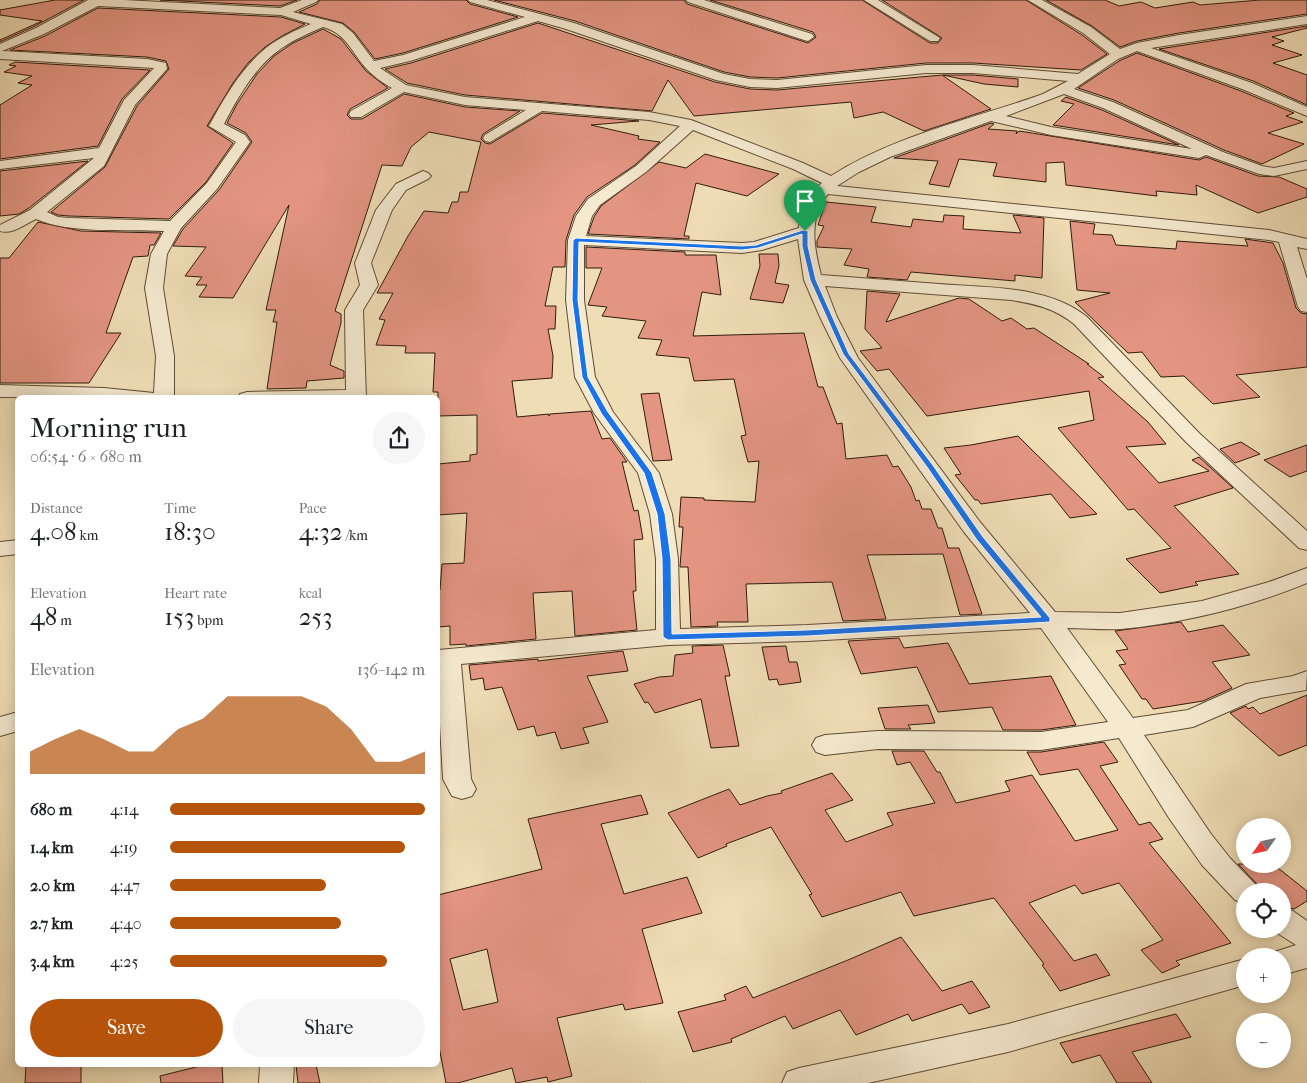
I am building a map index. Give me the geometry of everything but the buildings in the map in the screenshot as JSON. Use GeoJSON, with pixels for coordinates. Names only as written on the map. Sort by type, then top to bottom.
{"type":"FeatureCollection","features":[{"type":"Feature","properties":{"kind":"street"},"geometry":{"type":"LineString","coordinates":[[281,12],[312,0]]}},
{"type":"Feature","properties":{"kind":"street"},"geometry":{"type":"LineString","coordinates":[[474,0],[538,17],[721,77],[750,83],[795,83],[926,69],[973,69],[1072,84],[1108,106],[1218,156],[1250,167],[1274,172],[1307,165]]}},
{"type":"Feature","properties":{"kind":"street"},"geometry":{"type":"LineString","coordinates":[[692,0],[808,37]]}},
{"type":"Feature","properties":{"kind":"street"},"geometry":{"type":"LineString","coordinates":[[870,0],[934,38]]}},
{"type":"Feature","properties":{"kind":"street"},"geometry":{"type":"LineString","coordinates":[[0,48],[19,41],[95,1],[281,12],[338,27],[352,37],[371,66],[393,84],[402,88],[465,101],[649,116],[691,124],[790,163],[827,186],[1286,238],[1307,244]]}},
{"type":"Feature","properties":{"kind":"street"},"geometry":{"type":"LineString","coordinates":[[1038,2],[1059,2]]}},
{"type":"Feature","properties":{"kind":"street"},"geometry":{"type":"LineString","coordinates":[[1038,2],[1087,30],[1117,54]]}},
{"type":"Feature","properties":{"kind":"street"},"geometry":{"type":"LineString","coordinates":[[728,11],[741,4]]}},
{"type":"Feature","properties":{"kind":"street"},"geometry":{"type":"LineString","coordinates":[[371,66],[406,58],[538,17]]}},
{"type":"Feature","properties":{"kind":"street"},"geometry":{"type":"LineString","coordinates":[[164,395],[165,356],[154,288],[159,254],[174,226],[212,186],[243,142],[240,138],[216,126],[251,70],[270,50],[322,23]]}},
{"type":"Feature","properties":{"kind":"street"},"geometry":{"type":"LineString","coordinates":[[1236,883],[1214,860],[1192,830],[1126,728],[1047,620],[980,539],[929,465],[846,354],[813,280],[805,246],[805,231],[813,201],[827,186],[879,156],[951,129],[994,117],[1072,84],[1117,54],[1138,47],[1234,29],[1273,25],[1303,27]]}},
{"type":"Feature","properties":{"kind":"street"},"geometry":{"type":"LineString","coordinates":[[0,42],[19,41]]}},
{"type":"Feature","properties":{"kind":"street"},"geometry":{"type":"LineString","coordinates":[[1138,47],[1247,86],[1307,112]]}},
{"type":"Feature","properties":{"kind":"street"},"geometry":{"type":"LineString","coordinates":[[0,55],[147,63],[161,66],[161,69],[129,103],[99,163],[36,213],[3,229]]}},
{"type":"Feature","properties":{"kind":"street"},"geometry":{"type":"LineString","coordinates":[[356,114],[402,88]]}},
{"type":"Feature","properties":{"kind":"street"},"geometry":{"type":"LineString","coordinates":[[490,138],[540,106]]}},
{"type":"Feature","properties":{"kind":"street"},"geometry":{"type":"LineString","coordinates":[[994,117],[1069,134],[1218,156]]}},
{"type":"Feature","properties":{"kind":"street"},"geometry":{"type":"LineString","coordinates":[[668,637],[667,559],[661,514],[648,473],[604,413],[585,377],[575,300],[576,240],[584,216],[594,202],[641,168],[691,124]]}},
{"type":"Feature","properties":{"kind":"street"},"geometry":{"type":"LineString","coordinates":[[0,165],[105,152]]}},
{"type":"Feature","properties":{"kind":"street"},"geometry":{"type":"LineString","coordinates":[[356,395],[354,310],[369,285],[363,262],[384,210],[401,187],[423,176]]}},
{"type":"Feature","properties":{"kind":"street"},"geometry":{"type":"LineString","coordinates":[[36,213],[54,221],[69,223],[174,226]]}},
{"type":"Feature","properties":{"kind":"street"},"geometry":{"type":"LineString","coordinates":[[3,229],[69,223]]}},
{"type":"Feature","properties":{"kind":"street"},"geometry":{"type":"LineString","coordinates":[[576,240],[742,248],[756,247],[805,231]]}},
{"type":"Feature","properties":{"kind":"street"},"geometry":{"type":"LineString","coordinates":[[1286,238],[1307,307]]}},
{"type":"Feature","properties":{"kind":"street"},"geometry":{"type":"LineString","coordinates":[[813,280],[1011,295],[1041,299],[1062,306],[1080,320],[1193,438],[1307,543]]}},
{"type":"Feature","properties":{"kind":"street"},"geometry":{"type":"LineString","coordinates":[[0,391],[116,395]]}},
{"type":"Feature","properties":{"kind":"street"},"geometry":{"type":"LineString","coordinates":[[0,549],[15,547]]}},
{"type":"Feature","properties":{"kind":"street"},"geometry":{"type":"LineString","coordinates":[[462,789],[457,779],[443,658],[668,637],[807,633],[1047,620],[1120,621],[1203,608],[1276,587],[1307,575]]}},
{"type":"Feature","properties":{"kind":"street"},"geometry":{"type":"LineString","coordinates":[[825,745],[878,740],[1041,741],[1193,718],[1254,690],[1278,688],[1307,680]]}},
{"type":"Feature","properties":{"kind":"street"},"geometry":{"type":"LineString","coordinates":[[0,727],[15,722]]}},
{"type":"Feature","properties":{"kind":"street"},"geometry":{"type":"LineString","coordinates":[[1291,926],[1307,937]]}},
{"type":"Feature","properties":{"kind":"street"},"geometry":{"type":"LineString","coordinates":[[1291,959],[1307,955]]}},
{"type":"Feature","properties":{"kind":"street"},"geometry":{"type":"LineString","coordinates":[[799,1083],[1008,1038],[1236,975]]}},
{"type":"Feature","properties":{"kind":"street"},"geometry":{"type":"LineString","coordinates":[[276,1083],[277,1067]]}},
{"type":"Feature","properties":{"kind":"route"},"geometry":{"type":"LineString","coordinates":[[805,231],[805,246],[813,280],[846,354],[929,465],[980,539],[1047,620],[807,633],[668,637],[667,559],[661,514],[648,473],[634,451],[604,413],[585,377],[575,300],[576,240],[742,248],[756,247],[805,231]]}}]}
